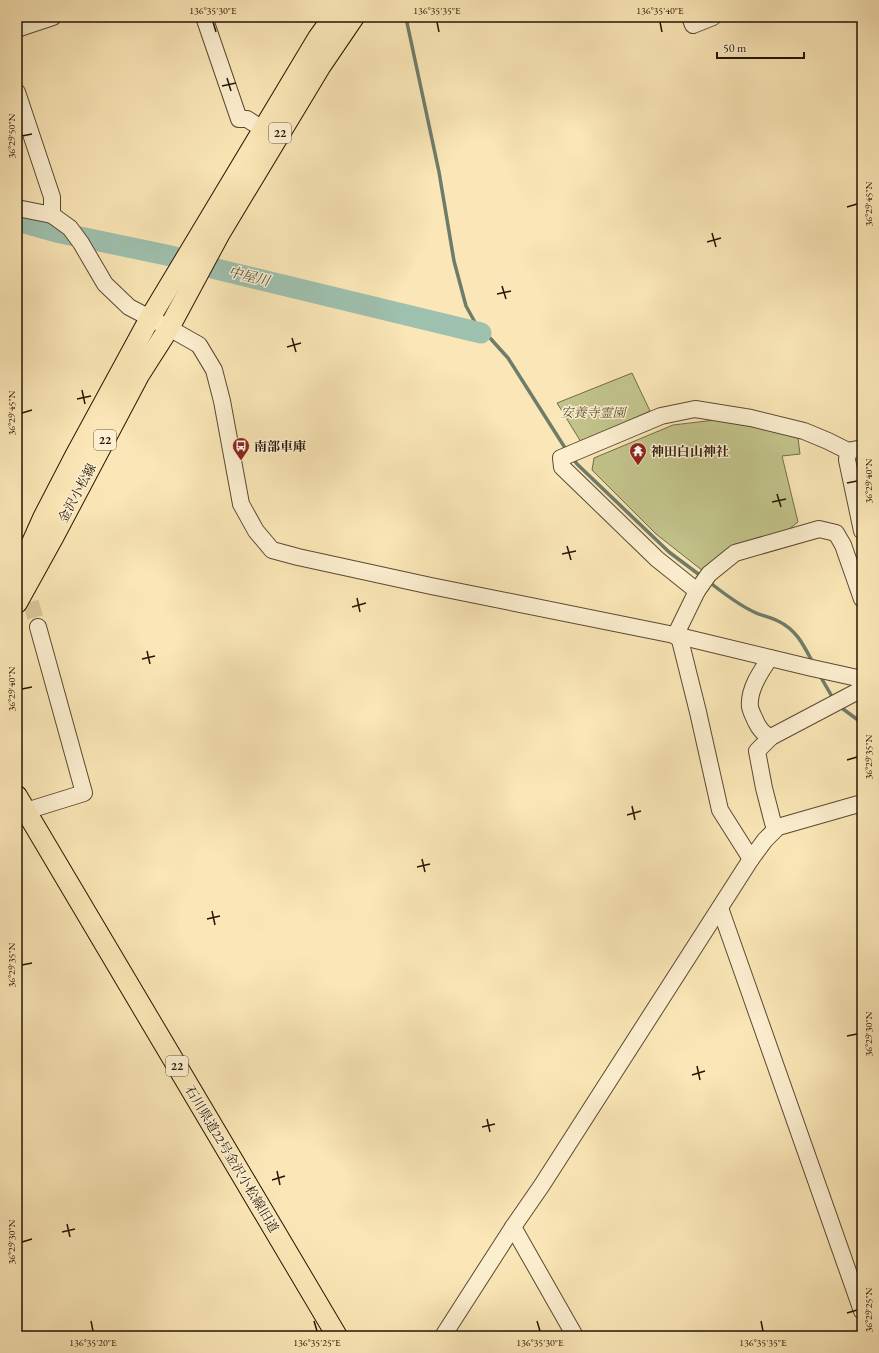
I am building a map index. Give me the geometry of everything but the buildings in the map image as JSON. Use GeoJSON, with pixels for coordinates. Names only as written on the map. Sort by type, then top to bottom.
{"type":"FeatureCollection","features":[{"type":"Feature","properties":{"kind":"main road","name":"22"},"geometry":{"type":"LineString","coordinates":[[188,273],[264,130],[318,38],[333,17]]}},
{"type":"Feature","properties":{"kind":"main road","name":"22"},"geometry":{"type":"LineString","coordinates":[[201,250],[220,232],[320,67],[354,17]]}},
{"type":"Feature","properties":{"kind":"main road","name":"金沢小松線"},"geometry":{"type":"LineString","coordinates":[[17,576],[43,518],[64,477],[150,318],[188,273]]}},
{"type":"Feature","properties":{"kind":"main road","name":"金沢小松線"},"geometry":{"type":"LineString","coordinates":[[17,603],[139,375],[169,328],[188,273]]}},
{"type":"Feature","properties":{"kind":"main road","name":"石川県道22号金沢小松線旧道"},"geometry":{"type":"LineString","coordinates":[[21,804],[337,1336]]}},
{"type":"Feature","properties":{"kind":"street"},"geometry":{"type":"LineString","coordinates":[[17,29],[53,17]]}},
{"type":"Feature","properties":{"kind":"street"},"geometry":{"type":"LineString","coordinates":[[204,17],[239,119],[246,118],[264,130]]}},
{"type":"Feature","properties":{"kind":"street"},"geometry":{"type":"LineString","coordinates":[[690,17],[693,25],[713,17]]}},
{"type":"Feature","properties":{"kind":"street"},"geometry":{"type":"LineString","coordinates":[[17,92],[52,197],[52,216]]}},
{"type":"Feature","properties":{"kind":"street"},"geometry":{"type":"LineString","coordinates":[[17,208],[52,216],[70,228],[81,243],[105,284],[128,307],[199,345],[214,370],[222,401],[241,504],[256,531],[272,550],[298,558],[677,636],[862,679]]}},
{"type":"Feature","properties":{"kind":"street"},"geometry":{"type":"LineString","coordinates":[[703,584],[657,559],[562,467],[562,458],[661,416],[695,409],[751,418],[804,431],[855,450],[848,460],[862,531]]}},
{"type":"Feature","properties":{"kind":"street"},"geometry":{"type":"LineString","coordinates":[[751,859],[720,810],[698,712],[677,636],[703,584],[735,553],[819,529],[836,533],[844,545],[862,599]]}},
{"type":"Feature","properties":{"kind":"street"},"geometry":{"type":"LineString","coordinates":[[844,545],[862,541]]}},
{"type":"Feature","properties":{"kind":"street"},"geometry":{"type":"LineString","coordinates":[[21,804],[84,793],[38,627]]}},
{"type":"Feature","properties":{"kind":"street"},"geometry":{"type":"LineString","coordinates":[[770,658],[756,678],[750,706],[760,729],[767,736],[771,737]]}},
{"type":"Feature","properties":{"kind":"street"},"geometry":{"type":"LineString","coordinates":[[778,827],[773,823],[757,751],[771,737],[862,690]]}},
{"type":"Feature","properties":{"kind":"street"},"geometry":{"type":"LineString","coordinates":[[443,1336],[751,859],[765,840],[778,827],[862,803]]}},
{"type":"Feature","properties":{"kind":"street"},"geometry":{"type":"LineString","coordinates":[[720,908],[862,1311]]}},
{"type":"Feature","properties":{"kind":"street"},"geometry":{"type":"LineString","coordinates":[[513,1227],[575,1336]]}},
{"type":"Feature","properties":{"kind":"green space","name":"安養寺霊園"},"geometry":{"type":"Polygon","coordinates":[[[632,373],[650,411],[581,442],[557,403],[632,373]]]}},
{"type":"Feature","properties":{"kind":"green space"},"geometry":{"type":"Polygon","coordinates":[[[715,420],[770,430],[798,438],[800,454],[782,456],[798,522],[784,533],[703,571],[656,534],[592,470],[594,458],[673,425],[715,420]]]}},
{"type":"Feature","properties":{"kind":"waterway"},"geometry":{"type":"LineString","coordinates":[[406,18],[439,172],[454,261],[466,306],[481,333],[490,338],[508,358],[567,451]]}},
{"type":"Feature","properties":{"kind":"waterway","name":"中屋川"},"geometry":{"type":"LineString","coordinates":[[17,221],[56,232],[171,256],[212,268],[481,333]]}},
{"type":"Feature","properties":{"kind":"waterway"},"geometry":{"type":"LineString","coordinates":[[572,457],[577,464],[669,552],[701,576]]}},
{"type":"Feature","properties":{"kind":"waterway"},"geometry":{"type":"LineString","coordinates":[[708,581],[742,605],[785,625],[799,639],[813,663]]}},
{"type":"Feature","properties":{"kind":"waterway"},"geometry":{"type":"LineString","coordinates":[[819,674],[834,700]]}},
{"type":"Feature","properties":{"kind":"waterway"},"geometry":{"type":"LineString","coordinates":[[839,706],[862,723]]}},
{"type":"Feature","properties":{"kind":"tunnel"},"geometry":{"type":"LineString","coordinates":[[24,579],[38,627]]}},
{"type":"Feature","properties":{"kind":"place","name":"南部車庫"},"geometry":{"type":"Point","coordinates":[241,461]}},
{"type":"Feature","properties":{"kind":"place","name":"神田白山神社"},"geometry":{"type":"Point","coordinates":[638,466]}}]}
